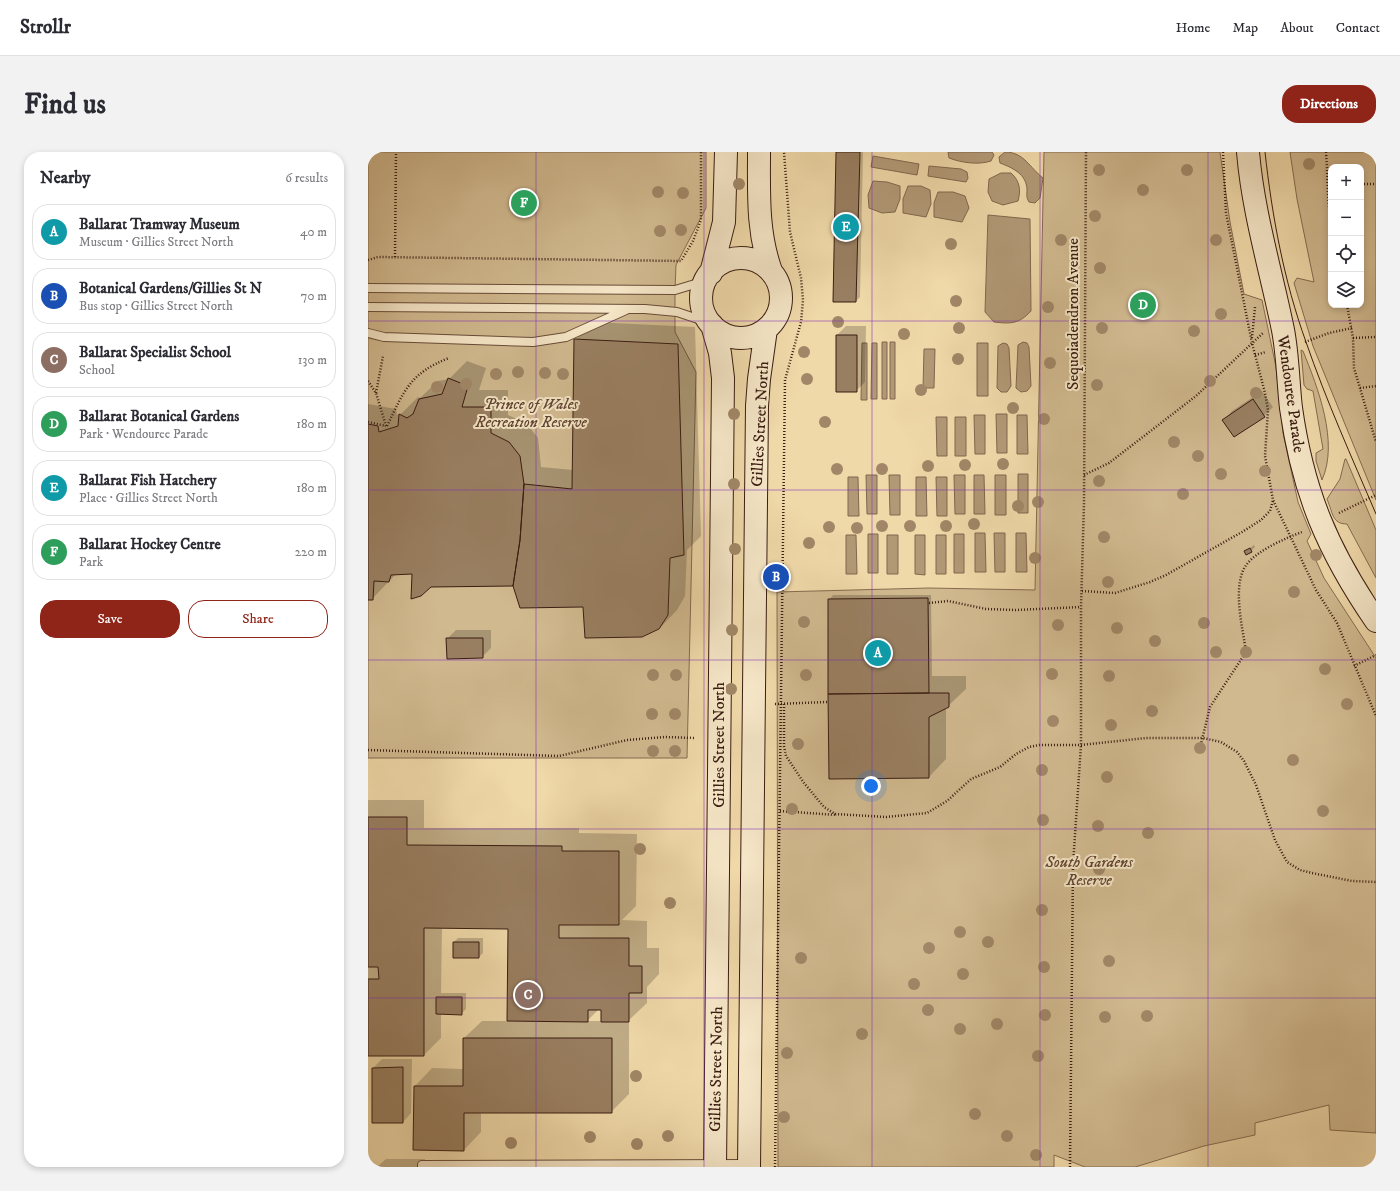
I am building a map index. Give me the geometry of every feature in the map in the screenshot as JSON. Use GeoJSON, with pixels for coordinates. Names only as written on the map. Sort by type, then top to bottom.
{"type":"FeatureCollection","features":[{"type":"Feature","properties":{"kind":"main road"},"geometry":{"type":"LineString","coordinates":[[726,152],[724,222],[708,277],[703,288],[702,303],[706,317],[711,324],[724,334],[738,338],[757,335],[766,329],[774,322],[781,302],[781,290],[771,271],[761,240],[758,204],[759,152]]}},
{"type":"Feature","properties":{"kind":"main road","name":"Wendouree Parade"},"geometry":{"type":"LineString","coordinates":[[1248,152],[1260,229],[1283,332],[1292,413],[1305,479],[1316,512],[1340,565],[1376,621]]}},
{"type":"Feature","properties":{"kind":"main road"},"geometry":{"type":"LineString","coordinates":[[708,277],[724,263],[740,258],[762,264],[771,271]]}},
{"type":"Feature","properties":{"kind":"main road","name":"Gillies Street North"},"geometry":{"type":"LineString","coordinates":[[711,324],[720,353],[723,378],[715,1166]]}},
{"type":"Feature","properties":{"kind":"main road","name":"Gillies Street North"},"geometry":{"type":"LineString","coordinates":[[749,1166],[757,406],[766,329]]}},
{"type":"Feature","properties":{"kind":"main road"},"geometry":{"type":"LineString","coordinates":[[719,805],[753,769]]}},
{"type":"Feature","properties":{"kind":"lane"},"geometry":{"type":"LineString","coordinates":[[368,288],[675,290],[708,277]]}},
{"type":"Feature","properties":{"kind":"lane"},"geometry":{"type":"LineString","coordinates":[[368,307],[628,309],[676,312],[711,324]]}},
{"type":"Feature","properties":{"kind":"lane"},"geometry":{"type":"LineString","coordinates":[[368,333],[384,338],[534,342],[566,337],[628,309]]}},
{"type":"Feature","properties":{"kind":"lane"},"geometry":{"type":"LineString","coordinates":[[422,1167],[422,1165],[749,1166]]}},
{"type":"Feature","properties":{"kind":"path"},"geometry":{"type":"LineString","coordinates":[[395,257],[396,152]]}},
{"type":"Feature","properties":{"kind":"path"},"geometry":{"type":"LineString","coordinates":[[368,260],[378,257],[395,257],[681,261],[693,241],[701,220],[701,152]]}},
{"type":"Feature","properties":{"kind":"path"},"geometry":{"type":"LineString","coordinates":[[775,1167],[785,380],[801,322],[803,300],[801,278],[790,232],[784,152]]}},
{"type":"Feature","properties":{"kind":"path","name":"Sequoiadendron Avenue"},"geometry":{"type":"LineString","coordinates":[[1070,1167],[1073,865],[1081,745],[1086,152]]}},
{"type":"Feature","properties":{"kind":"path"},"geometry":{"type":"LineString","coordinates":[[1222,152],[1226,213],[1252,343],[1268,410],[1265,456],[1273,500],[1316,590],[1337,622],[1376,716]]}},
{"type":"Feature","properties":{"kind":"path"},"geometry":{"type":"LineString","coordinates":[[1326,152],[1328,166]]}},
{"type":"Feature","properties":{"kind":"path"},"geometry":{"type":"LineString","coordinates":[[1364,184],[1376,184]]}},
{"type":"Feature","properties":{"kind":"path"},"geometry":{"type":"LineString","coordinates":[[1084,475],[1109,463],[1196,396],[1252,343],[1256,304]]}},
{"type":"Feature","properties":{"kind":"path"},"geometry":{"type":"LineString","coordinates":[[1347,308],[1353,338],[1354,368],[1376,442]]}},
{"type":"Feature","properties":{"kind":"path"},"geometry":{"type":"LineString","coordinates":[[1353,338],[1376,337]]}},
{"type":"Feature","properties":{"kind":"path"},"geometry":{"type":"LineString","coordinates":[[376,393],[383,356]]}},
{"type":"Feature","properties":{"kind":"path"},"geometry":{"type":"LineString","coordinates":[[387,426],[408,385],[426,368],[449,358]]}},
{"type":"Feature","properties":{"kind":"path"},"geometry":{"type":"LineString","coordinates":[[368,381],[376,393],[387,426]]}},
{"type":"Feature","properties":{"kind":"path"},"geometry":{"type":"LineString","coordinates":[[1360,388],[1376,386]]}},
{"type":"Feature","properties":{"kind":"path"},"geometry":{"type":"LineString","coordinates":[[368,422],[387,426]]}},
{"type":"Feature","properties":{"kind":"path"},"geometry":{"type":"LineString","coordinates":[[1082,591],[1115,592],[1161,577],[1261,520],[1270,511],[1273,500]]}},
{"type":"Feature","properties":{"kind":"path"},"geometry":{"type":"LineString","coordinates":[[1200,748],[1210,708],[1246,652],[1239,595],[1242,573],[1246,565],[1257,555],[1291,536]]}},
{"type":"Feature","properties":{"kind":"path"},"geometry":{"type":"LineString","coordinates":[[929,603],[948,601],[986,608],[1016,610],[1081,607]]}},
{"type":"Feature","properties":{"kind":"path"},"geometry":{"type":"LineString","coordinates":[[1354,666],[1376,655]]}},
{"type":"Feature","properties":{"kind":"path"},"geometry":{"type":"LineString","coordinates":[[782,704],[827,702]]}},
{"type":"Feature","properties":{"kind":"path"},"geometry":{"type":"LineString","coordinates":[[782,704],[784,746],[786,756],[804,783],[824,807],[835,814],[844,816]]}},
{"type":"Feature","properties":{"kind":"path"},"geometry":{"type":"LineString","coordinates":[[368,750],[559,756],[627,740],[665,737],[695,738]]}},
{"type":"Feature","properties":{"kind":"path"},"geometry":{"type":"LineString","coordinates":[[780,811],[844,816],[886,817],[926,813],[947,801],[970,779],[1000,767],[1022,750],[1039,745],[1081,745],[1146,738],[1203,738],[1221,742],[1237,752],[1244,761],[1256,785],[1275,840],[1288,862],[1300,870],[1312,873],[1352,881],[1376,882]]}},
{"type":"Feature","properties":{"kind":"green space","name":"Prince of Wales Recreation Reserve"},"geometry":{"type":"Polygon","coordinates":[[[368,152],[706,152],[706,208],[676,265],[675,290],[675,332],[696,372],[687,758],[368,758],[368,152]]]}},
{"type":"Feature","properties":{"kind":"green space","name":"South Gardens Reserve"},"geometry":{"type":"Polygon","coordinates":[[[1044,152],[1220,152],[1230,222],[1244,294],[1262,300],[1276,367],[1283,433],[1298,502],[1311,534],[1307,541],[1324,578],[1376,658],[1376,1133],[1330,1130],[1329,1105],[1255,1123],[1255,1135],[1204,1146],[1135,1167],[1085,1167],[1054,1155],[1054,1167],[778,1167],[777,592],[929,588],[1035,590],[1044,152]]]}},
{"type":"Feature","properties":{"kind":"green space"},"geometry":{"type":"Polygon","coordinates":[[[1290,152],[1376,152],[1376,500],[1313,346],[1294,283],[1297,278],[1314,282],[1297,199],[1290,152]]]}},
{"type":"Feature","properties":{"kind":"green space"},"geometry":{"type":"Polygon","coordinates":[[[1301,350],[1303,351],[1315,381],[1327,432],[1327,465],[1322,480],[1316,461],[1316,453],[1323,449],[1313,391],[1307,389],[1304,385],[1301,350]]]}},
{"type":"Feature","properties":{"kind":"green space"},"geometry":{"type":"Polygon","coordinates":[[[1346,459],[1376,530],[1376,578],[1347,524],[1342,524],[1336,520],[1327,499],[1340,479],[1346,459]]]}},
{"type":"Feature","properties":{"kind":"shaded area"},"geometry":{"type":"Polygon","coordinates":[[[948,152],[992,152],[994,155],[991,161],[970,163],[949,158],[948,152]]]}},
{"type":"Feature","properties":{"kind":"shaded area"},"geometry":{"type":"Polygon","coordinates":[[[1005,152],[1012,153],[1022,158],[1043,178],[1040,198],[1035,203],[1029,202],[1026,184],[1018,172],[1000,163],[999,157],[1005,152]]]}},
{"type":"Feature","properties":{"kind":"shaded area"},"geometry":{"type":"Polygon","coordinates":[[[873,156],[919,164],[917,175],[871,167],[873,156]]]}},
{"type":"Feature","properties":{"kind":"shaded area"},"geometry":{"type":"Polygon","coordinates":[[[929,166],[961,169],[967,172],[968,178],[966,182],[928,176],[929,166]]]}},
{"type":"Feature","properties":{"kind":"shaded area"},"geometry":{"type":"Polygon","coordinates":[[[1001,173],[1011,173],[1018,182],[1018,201],[1003,205],[992,201],[988,192],[989,179],[1001,173]]]}},
{"type":"Feature","properties":{"kind":"shaded area"},"geometry":{"type":"Polygon","coordinates":[[[873,181],[887,182],[900,186],[900,199],[895,212],[882,213],[869,208],[868,195],[873,181]]]}},
{"type":"Feature","properties":{"kind":"shaded area"},"geometry":{"type":"Polygon","coordinates":[[[908,186],[921,186],[930,190],[931,204],[926,217],[903,213],[903,199],[908,186]]]}},
{"type":"Feature","properties":{"kind":"shaded area"},"geometry":{"type":"Polygon","coordinates":[[[938,192],[953,192],[965,196],[969,208],[962,222],[934,217],[934,203],[938,192]]]}},
{"type":"Feature","properties":{"kind":"shaded area"},"geometry":{"type":"Polygon","coordinates":[[[988,215],[1030,219],[1031,311],[1019,321],[1010,323],[994,322],[985,312],[988,215]]]}},
{"type":"Feature","properties":{"kind":"shaded area"},"geometry":{"type":"Polygon","coordinates":[[[882,342],[887,342],[887,399],[882,399],[882,342]]]}},
{"type":"Feature","properties":{"kind":"shaded area"},"geometry":{"type":"Polygon","coordinates":[[[890,342],[895,342],[895,399],[890,399],[890,342]]]}},
{"type":"Feature","properties":{"kind":"shaded area"},"geometry":{"type":"Polygon","coordinates":[[[1023,342],[1027,343],[1029,347],[1031,386],[1027,391],[1021,392],[1016,388],[1018,345],[1023,342]]]}},
{"type":"Feature","properties":{"kind":"shaded area"},"geometry":{"type":"Polygon","coordinates":[[[862,343],[867,343],[867,400],[861,400],[862,343]]]}},
{"type":"Feature","properties":{"kind":"shaded area"},"geometry":{"type":"Polygon","coordinates":[[[872,343],[877,343],[877,399],[871,399],[872,343]]]}},
{"type":"Feature","properties":{"kind":"shaded area"},"geometry":{"type":"Polygon","coordinates":[[[977,343],[988,343],[988,396],[977,396],[977,343]]]}},
{"type":"Feature","properties":{"kind":"shaded area"},"geometry":{"type":"Polygon","coordinates":[[[1003,343],[1007,344],[1009,348],[1011,386],[1007,392],[1001,392],[997,388],[998,346],[1003,343]]]}},
{"type":"Feature","properties":{"kind":"shaded area"},"geometry":{"type":"Polygon","coordinates":[[[924,349],[935,349],[934,388],[923,388],[924,349]]]}},
{"type":"Feature","properties":{"kind":"shaded area"},"geometry":{"type":"Polygon","coordinates":[[[996,414],[1007,414],[1007,453],[997,453],[996,414]]]}},
{"type":"Feature","properties":{"kind":"shaded area"},"geometry":{"type":"Polygon","coordinates":[[[974,415],[985,415],[985,454],[975,454],[974,415]]]}},
{"type":"Feature","properties":{"kind":"shaded area"},"geometry":{"type":"Polygon","coordinates":[[[1017,415],[1027,415],[1028,454],[1017,454],[1017,415]]]}},
{"type":"Feature","properties":{"kind":"shaded area"},"geometry":{"type":"Polygon","coordinates":[[[936,417],[947,417],[947,456],[937,456],[936,417]]]}},
{"type":"Feature","properties":{"kind":"shaded area"},"geometry":{"type":"Polygon","coordinates":[[[955,417],[966,417],[966,456],[955,456],[955,417]]]}},
{"type":"Feature","properties":{"kind":"shaded area"},"geometry":{"type":"Polygon","coordinates":[[[1018,474],[1028,474],[1028,513],[1018,513],[1018,474]]]}},
{"type":"Feature","properties":{"kind":"shaded area"},"geometry":{"type":"Polygon","coordinates":[[[866,475],[877,475],[877,514],[867,514],[866,475]]]}},
{"type":"Feature","properties":{"kind":"shaded area"},"geometry":{"type":"Polygon","coordinates":[[[889,475],[900,475],[900,515],[890,515],[889,475]]]}},
{"type":"Feature","properties":{"kind":"shaded area"},"geometry":{"type":"Polygon","coordinates":[[[954,475],[965,475],[965,514],[955,514],[954,475]]]}},
{"type":"Feature","properties":{"kind":"shaded area"},"geometry":{"type":"Polygon","coordinates":[[[974,475],[984,475],[985,514],[974,514],[974,475]]]}},
{"type":"Feature","properties":{"kind":"shaded area"},"geometry":{"type":"Polygon","coordinates":[[[995,475],[1006,475],[1006,515],[995,515],[995,475]]]}},
{"type":"Feature","properties":{"kind":"shaded area"},"geometry":{"type":"Polygon","coordinates":[[[848,477],[858,477],[859,516],[848,516],[848,477]]]}},
{"type":"Feature","properties":{"kind":"shaded area"},"geometry":{"type":"Polygon","coordinates":[[[916,477],[926,477],[927,516],[916,516],[916,477]]]}},
{"type":"Feature","properties":{"kind":"shaded area"},"geometry":{"type":"Polygon","coordinates":[[[936,477],[947,477],[947,516],[937,516],[936,477]]]}},
{"type":"Feature","properties":{"kind":"shaded area"},"geometry":{"type":"Polygon","coordinates":[[[975,533],[985,533],[986,572],[975,572],[975,533]]]}},
{"type":"Feature","properties":{"kind":"shaded area"},"geometry":{"type":"Polygon","coordinates":[[[994,533],[1005,533],[1005,572],[995,572],[994,533]]]}},
{"type":"Feature","properties":{"kind":"shaded area"},"geometry":{"type":"Polygon","coordinates":[[[1016,533],[1026,533],[1027,572],[1016,572],[1016,533]]]}},
{"type":"Feature","properties":{"kind":"shaded area"},"geometry":{"type":"Polygon","coordinates":[[[868,534],[878,534],[878,573],[868,573],[868,534]]]}},
{"type":"Feature","properties":{"kind":"shaded area"},"geometry":{"type":"Polygon","coordinates":[[[954,534],[964,534],[964,573],[954,573],[954,534]]]}},
{"type":"Feature","properties":{"kind":"shaded area"},"geometry":{"type":"Polygon","coordinates":[[[846,535],[856,535],[857,574],[846,574],[846,535]]]}},
{"type":"Feature","properties":{"kind":"shaded area"},"geometry":{"type":"Polygon","coordinates":[[[887,535],[898,535],[898,574],[887,574],[887,535]]]}},
{"type":"Feature","properties":{"kind":"shaded area"},"geometry":{"type":"Polygon","coordinates":[[[915,535],[925,535],[925,575],[915,574],[915,535]]]}},
{"type":"Feature","properties":{"kind":"shaded area"},"geometry":{"type":"Polygon","coordinates":[[[936,535],[946,535],[946,574],[936,574],[936,535]]]}},
{"type":"Feature","properties":{"kind":"building"},"geometry":{"type":"Polygon","coordinates":[[[836,152],[860,152],[856,302],[833,302],[836,152]]]}},
{"type":"Feature","properties":{"kind":"building"},"geometry":{"type":"Polygon","coordinates":[[[836,335],[857,335],[857,392],[836,392],[836,335]]]}},
{"type":"Feature","properties":{"kind":"building"},"geometry":{"type":"Polygon","coordinates":[[[574,339],[678,344],[684,555],[670,558],[668,615],[659,629],[642,637],[585,638],[583,607],[520,608],[513,586],[520,540],[524,484],[572,489],[574,339]]]}},
{"type":"Feature","properties":{"kind":"building"},"geometry":{"type":"Polygon","coordinates":[[[448,378],[468,386],[462,407],[491,407],[491,433],[509,442],[520,456],[524,484],[520,540],[513,586],[431,587],[421,596],[411,599],[412,574],[391,575],[389,582],[374,581],[373,600],[368,600],[368,424],[378,426],[379,432],[398,426],[399,414],[407,418],[413,414],[419,399],[442,394],[448,378]]]}},
{"type":"Feature","properties":{"kind":"building"},"geometry":{"type":"Polygon","coordinates":[[[1253,399],[1265,417],[1234,437],[1222,420],[1253,399]]]}},
{"type":"Feature","properties":{"kind":"building"},"geometry":{"type":"Polygon","coordinates":[[[1250,548],[1252,552],[1246,555],[1244,551],[1250,548]]]}},
{"type":"Feature","properties":{"kind":"building"},"geometry":{"type":"Polygon","coordinates":[[[928,598],[929,693],[828,694],[828,599],[928,598]]]}},
{"type":"Feature","properties":{"kind":"building"},"geometry":{"type":"Polygon","coordinates":[[[446,638],[483,638],[483,658],[447,659],[446,638]]]}},
{"type":"Feature","properties":{"kind":"building"},"geometry":{"type":"Polygon","coordinates":[[[949,693],[949,707],[929,717],[929,778],[829,779],[828,694],[949,693]]]}},
{"type":"Feature","properties":{"kind":"building"},"geometry":{"type":"Polygon","coordinates":[[[368,817],[407,817],[407,845],[562,846],[562,851],[619,851],[619,925],[559,925],[559,938],[629,938],[629,966],[642,966],[642,993],[629,993],[629,1022],[601,1022],[601,1010],[588,1010],[588,1022],[507,1021],[508,929],[424,928],[424,1056],[368,1056],[368,979],[379,979],[378,967],[368,967],[368,817]]]}},
{"type":"Feature","properties":{"kind":"building"},"geometry":{"type":"Polygon","coordinates":[[[453,942],[479,942],[479,958],[453,958],[453,942]]]}},
{"type":"Feature","properties":{"kind":"building"},"geometry":{"type":"Polygon","coordinates":[[[436,997],[462,997],[462,1015],[436,1014],[436,997]]]}},
{"type":"Feature","properties":{"kind":"building"},"geometry":{"type":"Polygon","coordinates":[[[463,1038],[612,1038],[612,1113],[464,1113],[464,1151],[413,1150],[414,1086],[463,1086],[463,1038]]]}},
{"type":"Feature","properties":{"kind":"building"},"geometry":{"type":"Polygon","coordinates":[[[403,1067],[403,1123],[372,1123],[372,1068],[403,1067]]]}},
{"type":"Feature","properties":{"kind":"tram line"},"geometry":{"type":"LineString","coordinates":[[1265,152],[1275,224],[1285,272],[1298,319],[1331,407],[1376,514]]}},
{"type":"Feature","properties":{"kind":"place","name":"Ballarat Hockey Centre"},"geometry":{"type":"Point","coordinates":[524,203]}},
{"type":"Feature","properties":{"kind":"place","name":"Ballarat Fish Hatchery"},"geometry":{"type":"Point","coordinates":[846,227]}},
{"type":"Feature","properties":{"kind":"place","name":"Ballarat Botanical Gardens"},"geometry":{"type":"Point","coordinates":[1143,305]}},
{"type":"Feature","properties":{"kind":"place","name":"Botanical Gardens/Gillies St N"},"geometry":{"type":"Point","coordinates":[776,577]}},
{"type":"Feature","properties":{"kind":"place","name":"Ballarat Tramway Museum"},"geometry":{"type":"Point","coordinates":[878,653]}},
{"type":"Feature","properties":{"kind":"place","name":"Ballarat Specialist School"},"geometry":{"type":"Point","coordinates":[528,995]}}]}
